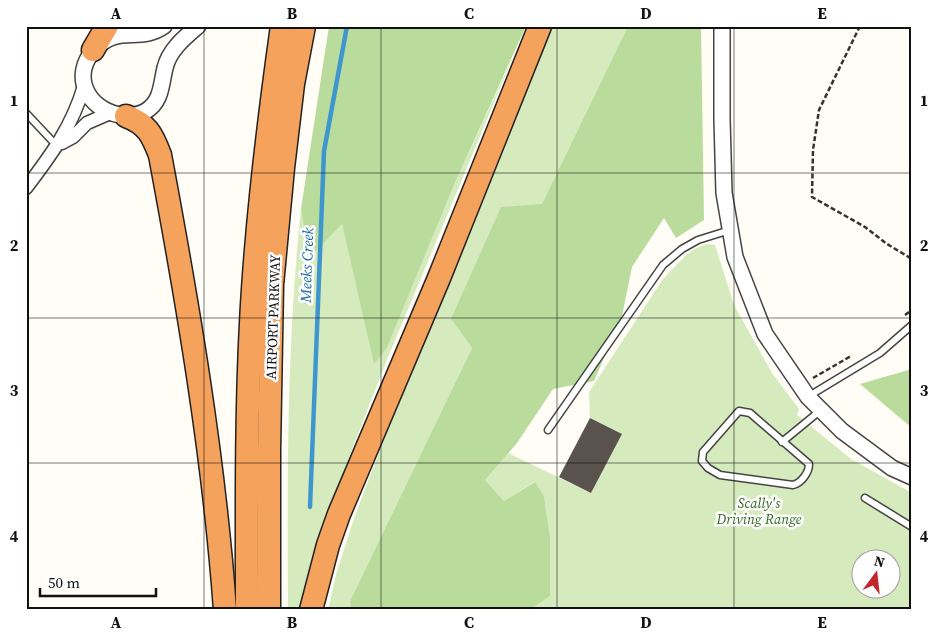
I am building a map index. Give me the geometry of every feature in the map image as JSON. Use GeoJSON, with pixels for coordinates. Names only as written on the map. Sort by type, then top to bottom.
{"type":"FeatureCollection","features":[{"type":"Feature","properties":{"kind":"highway"},"geometry":{"type":"LineString","coordinates":[[94,50],[107,26]]}},
{"type":"Feature","properties":{"kind":"highway","name":"AIRPORT PARKWAY"},"geometry":{"type":"LineString","coordinates":[[247,610],[247,448],[251,324],[263,170],[282,26]]}},
{"type":"Feature","properties":{"kind":"highway","name":"AIRPORT PARKWAY"},"geometry":{"type":"LineString","coordinates":[[269,610],[272,285],[293,84],[304,26]]}},
{"type":"Feature","properties":{"kind":"highway"},"geometry":{"type":"LineString","coordinates":[[311,610],[328,545],[339,514],[438,278],[540,26]]}},
{"type":"Feature","properties":{"kind":"highway"},"geometry":{"type":"LineString","coordinates":[[118,114],[144,125],[155,140],[160,155],[210,458],[224,610]]}},
{"type":"Feature","properties":{"kind":"street"},"geometry":{"type":"LineString","coordinates":[[26,188],[58,146],[76,112],[84,86],[86,61],[94,50],[104,40],[112,36],[152,33],[164,26]]}},
{"type":"Feature","properties":{"kind":"street"},"geometry":{"type":"LineString","coordinates":[[58,146],[72,137],[86,123],[118,114],[144,112],[154,106],[160,94],[165,67],[169,58],[176,47],[198,26]]}},
{"type":"Feature","properties":{"kind":"street"},"geometry":{"type":"LineString","coordinates":[[722,26],[724,192],[734,256],[765,334],[804,391],[842,431],[892,468],[912,477]]}},
{"type":"Feature","properties":{"kind":"street"},"geometry":{"type":"LineString","coordinates":[[84,86],[89,96],[97,105],[118,114]]}},
{"type":"Feature","properties":{"kind":"lane"},"geometry":{"type":"LineString","coordinates":[[26,113],[58,146]]}},
{"type":"Feature","properties":{"kind":"lane"},"geometry":{"type":"LineString","coordinates":[[548,430],[662,266],[682,249],[698,240],[730,230]]}},
{"type":"Feature","properties":{"kind":"lane"},"geometry":{"type":"LineString","coordinates":[[804,391],[880,353],[912,326]]}},
{"type":"Feature","properties":{"kind":"lane"},"geometry":{"type":"LineString","coordinates":[[782,442],[821,410]]}},
{"type":"Feature","properties":{"kind":"lane"},"geometry":{"type":"LineString","coordinates":[[740,411],[750,413],[782,442],[809,464],[809,470],[799,484],[793,485],[720,475],[708,468],[702,461],[703,452],[740,411]]}},
{"type":"Feature","properties":{"kind":"lane"},"geometry":{"type":"LineString","coordinates":[[865,498],[912,527]]}},
{"type":"Feature","properties":{"kind":"path"},"geometry":{"type":"LineString","coordinates":[[860,26],[819,110],[813,150],[812,196],[865,227],[887,244],[912,259]]}},
{"type":"Feature","properties":{"kind":"path"},"geometry":{"type":"LineString","coordinates":[[905,316],[912,310]]}},
{"type":"Feature","properties":{"kind":"path"},"geometry":{"type":"LineString","coordinates":[[804,391],[855,354]]}},
{"type":"Feature","properties":{"kind":"green space"},"geometry":{"type":"Polygon","coordinates":[[[329,26],[526,26],[454,185],[387,348],[374,364],[342,224],[309,258],[301,209],[329,26]]]}},
{"type":"Feature","properties":{"kind":"green space"},"geometry":{"type":"Polygon","coordinates":[[[553,26],[628,26],[542,204],[451,319],[472,348],[350,601],[351,610],[328,610],[337,571],[355,516],[392,418],[449,286],[553,26]]]}},
{"type":"Feature","properties":{"kind":"green space"},"geometry":{"type":"Polygon","coordinates":[[[628,26],[701,26],[704,220],[676,238],[664,218],[632,267],[622,316],[594,381],[553,389],[517,443],[485,480],[504,501],[535,482],[544,496],[550,537],[550,596],[530,610],[351,610],[350,601],[472,348],[451,319],[501,207],[542,204],[628,26]]]}},
{"type":"Feature","properties":{"kind":"green space"},"geometry":{"type":"Polygon","coordinates":[[[515,52],[386,362],[318,537],[302,610],[288,610],[290,359],[301,209],[309,258],[342,223],[374,363],[387,348],[454,185],[515,52]]]}},
{"type":"Feature","properties":{"kind":"green space","name":"Scally's Driving Range"},"geometry":{"type":"Polygon","coordinates":[[[707,244],[715,245],[734,305],[772,373],[799,409],[797,415],[851,459],[912,493],[912,610],[530,610],[550,596],[550,537],[544,496],[534,482],[504,501],[485,480],[508,453],[591,493],[622,434],[590,418],[589,392],[663,279],[685,256],[696,248],[707,244]]]}},
{"type":"Feature","properties":{"kind":"green space"},"geometry":{"type":"Polygon","coordinates":[[[912,369],[912,428],[860,384],[912,369]]]}},
{"type":"Feature","properties":{"kind":"building"},"geometry":{"type":"Polygon","coordinates":[[[590,418],[622,434],[591,493],[559,477],[590,418]]]}},
{"type":"Feature","properties":{"kind":"waterway","name":"Meeks Creek"},"geometry":{"type":"LineString","coordinates":[[310,507],[324,151],[347,26]]}}]}
